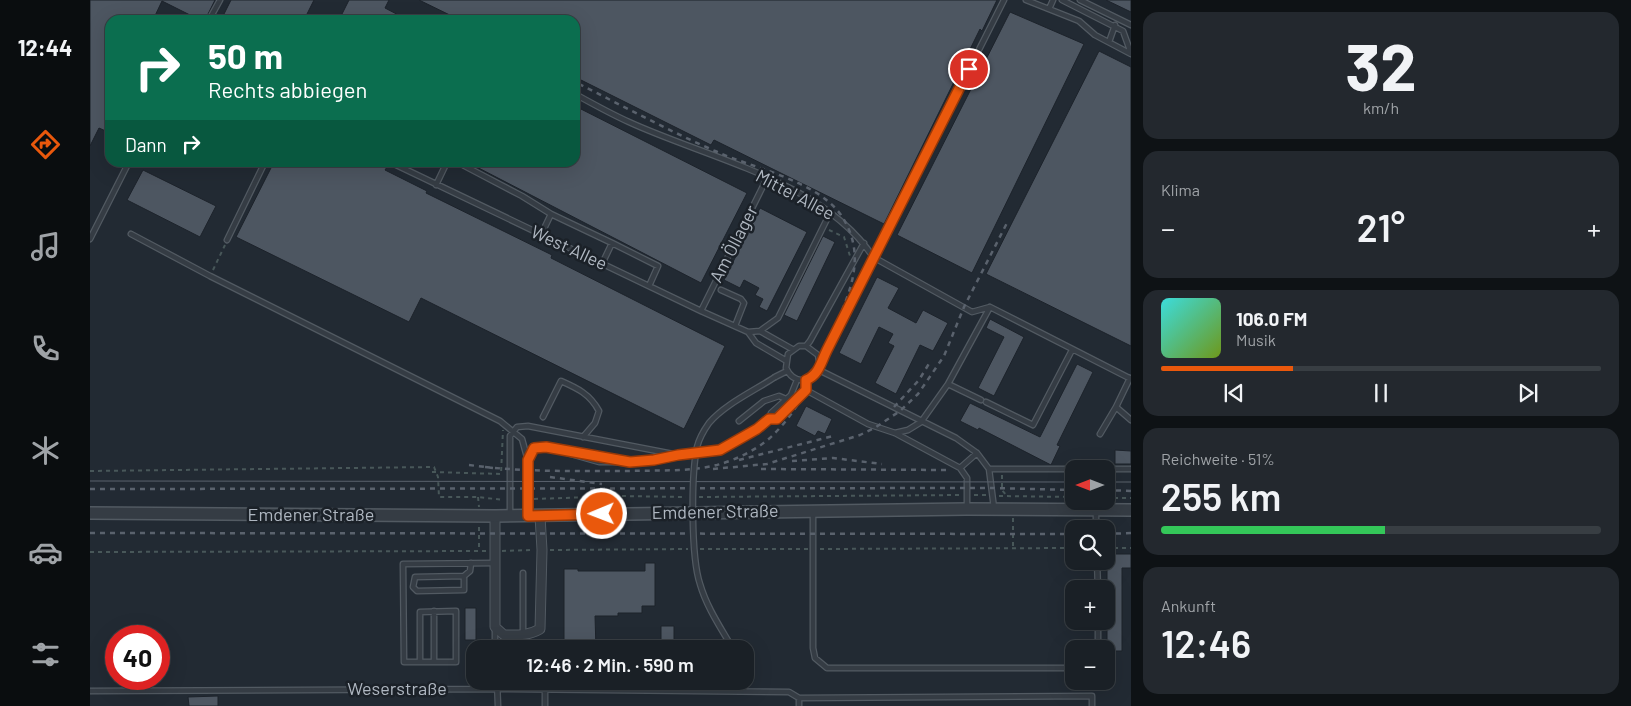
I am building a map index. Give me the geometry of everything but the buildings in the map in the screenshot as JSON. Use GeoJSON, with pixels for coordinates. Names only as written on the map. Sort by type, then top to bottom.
{"type":"FeatureCollection","features":[{"type":"Feature","properties":{"kind":"street","name":"Emdener Straße"},"geometry":{"type":"LineString","coordinates":[[90,513],[540,516],[966,509],[1065,510]]}},
{"type":"Feature","properties":{"kind":"street","name":"Emdener Straße"},"geometry":{"type":"LineString","coordinates":[[1115,510],[1131,510]]}},
{"type":"Feature","properties":{"kind":"street"},"geometry":{"type":"LineString","coordinates":[[494,516],[495,627],[504,635],[519,635],[540,629],[542,550],[540,516]]}},
{"type":"Feature","properties":{"kind":"lane"},"geometry":{"type":"LineString","coordinates":[[212,15],[220,0]]}},
{"type":"Feature","properties":{"kind":"lane"},"geometry":{"type":"LineString","coordinates":[[792,349],[785,360],[787,371],[798,380],[812,378],[819,368],[873,257],[1004,0]]}},
{"type":"Feature","properties":{"kind":"lane"},"geometry":{"type":"LineString","coordinates":[[1026,0],[1079,21],[1095,35],[1131,53]]}},
{"type":"Feature","properties":{"kind":"lane"},"geometry":{"type":"LineString","coordinates":[[1049,9],[1053,0]]}},
{"type":"Feature","properties":{"kind":"lane"},"geometry":{"type":"LineString","coordinates":[[1062,0],[1123,31],[1131,53]]}},
{"type":"Feature","properties":{"kind":"lane"},"geometry":{"type":"LineString","coordinates":[[1080,0],[1131,25]]}},
{"type":"Feature","properties":{"kind":"lane"},"geometry":{"type":"LineString","coordinates":[[1109,42],[1117,18]]}},
{"type":"Feature","properties":{"kind":"lane","name":"Mittel Allee"},"geometry":{"type":"LineString","coordinates":[[580,97],[629,122],[767,178],[815,202],[844,222],[864,243],[873,257],[972,312],[990,306]]}},
{"type":"Feature","properties":{"kind":"lane"},"geometry":{"type":"LineString","coordinates":[[90,239],[126,167]]}},
{"type":"Feature","properties":{"kind":"lane"},"geometry":{"type":"LineString","coordinates":[[227,240],[263,167]]}},
{"type":"Feature","properties":{"kind":"lane","name":"West Allee"},"geometry":{"type":"LineString","coordinates":[[400,167],[748,332],[756,343],[785,360]]}},
{"type":"Feature","properties":{"kind":"lane"},"geometry":{"type":"LineString","coordinates":[[436,185],[445,167]]}},
{"type":"Feature","properties":{"kind":"lane"},"geometry":{"type":"LineString","coordinates":[[467,167],[551,214],[658,266],[650,286]]}},
{"type":"Feature","properties":{"kind":"lane","name":"Am Öllager"},"geometry":{"type":"LineString","coordinates":[[701,311],[767,178]]}},
{"type":"Feature","properties":{"kind":"lane"},"geometry":{"type":"LineString","coordinates":[[830,213],[778,318],[760,331],[792,349],[806,346],[859,256],[864,243]]}},
{"type":"Feature","properties":{"kind":"lane"},"geometry":{"type":"LineString","coordinates":[[541,235],[551,214]]}},
{"type":"Feature","properties":{"kind":"lane"},"geometry":{"type":"LineString","coordinates":[[131,234],[210,276],[504,424],[522,439],[528,460],[528,516]]}},
{"type":"Feature","properties":{"kind":"lane"},"geometry":{"type":"LineString","coordinates":[[602,264],[612,243]]}},
{"type":"Feature","properties":{"kind":"lane"},"geometry":{"type":"LineString","coordinates":[[721,290],[741,299],[744,303],[735,326]]}},
{"type":"Feature","properties":{"kind":"lane"},"geometry":{"type":"LineString","coordinates":[[895,433],[908,430],[921,422],[948,384],[990,306],[1131,379],[1100,434]]}},
{"type":"Feature","properties":{"kind":"lane","name":"West Allee"},"geometry":{"type":"LineString","coordinates":[[748,332],[760,331]]}},
{"type":"Feature","properties":{"kind":"lane"},"geometry":{"type":"LineString","coordinates":[[806,346],[818,355],[819,368]]}},
{"type":"Feature","properties":{"kind":"lane"},"geometry":{"type":"LineString","coordinates":[[948,384],[1033,425],[1072,350]]}},
{"type":"Feature","properties":{"kind":"lane"},"geometry":{"type":"LineString","coordinates":[[819,368],[921,422],[956,438],[978,453],[989,469],[994,509]]}},
{"type":"Feature","properties":{"kind":"lane"},"geometry":{"type":"LineString","coordinates":[[728,640],[705,599],[696,572],[694,474],[696,455],[702,435],[710,422],[722,411],[787,371]]}},
{"type":"Feature","properties":{"kind":"lane"},"geometry":{"type":"LineString","coordinates":[[543,417],[561,380],[582,391],[595,403],[599,411],[595,423],[583,437]]}},
{"type":"Feature","properties":{"kind":"lane"},"geometry":{"type":"LineString","coordinates":[[528,460],[531,452],[539,446],[599,462],[654,460],[720,450],[757,429],[769,419],[771,413],[790,396],[798,380]]}},
{"type":"Feature","properties":{"kind":"lane"},"geometry":{"type":"LineString","coordinates":[[769,419],[777,419],[806,390],[806,380]]}},
{"type":"Feature","properties":{"kind":"lane"},"geometry":{"type":"LineString","coordinates":[[806,390],[868,424],[895,433],[960,468],[967,478],[966,509]]}},
{"type":"Feature","properties":{"kind":"lane"},"geometry":{"type":"LineString","coordinates":[[739,421],[764,401],[779,396],[786,399]]}},
{"type":"Feature","properties":{"kind":"lane"},"geometry":{"type":"LineString","coordinates":[[1116,407],[1131,420]]}},
{"type":"Feature","properties":{"kind":"lane"},"geometry":{"type":"LineString","coordinates":[[510,516],[512,431],[517,427],[525,426],[678,455]]}},
{"type":"Feature","properties":{"kind":"lane"},"geometry":{"type":"LineString","coordinates":[[960,468],[978,453]]}},
{"type":"Feature","properties":{"kind":"lane"},"geometry":{"type":"LineString","coordinates":[[989,469],[1065,469]]}},
{"type":"Feature","properties":{"kind":"lane"},"geometry":{"type":"LineString","coordinates":[[1115,469],[1131,469]]}},
{"type":"Feature","properties":{"kind":"lane"},"geometry":{"type":"LineString","coordinates":[[1096,510],[1096,520]]}},
{"type":"Feature","properties":{"kind":"lane"},"geometry":{"type":"LineString","coordinates":[[814,511],[813,648],[815,658],[827,668],[1065,668]]}},
{"type":"Feature","properties":{"kind":"lane"},"geometry":{"type":"LineString","coordinates":[[464,576],[464,590],[417,591],[413,587],[415,577],[464,576],[470,571],[471,563]]}},
{"type":"Feature","properties":{"kind":"lane"},"geometry":{"type":"LineString","coordinates":[[420,662],[420,612],[456,611],[456,662],[420,662],[404,662],[403,564],[495,563]]}},
{"type":"Feature","properties":{"kind":"lane"},"geometry":{"type":"LineString","coordinates":[[512,640],[519,635],[523,573]]}},
{"type":"Feature","properties":{"kind":"lane"},"geometry":{"type":"LineString","coordinates":[[434,611],[434,662]]}},
{"type":"Feature","properties":{"kind":"lane"},"geometry":{"type":"LineString","coordinates":[[495,627],[495,640]]}},
{"type":"Feature","properties":{"kind":"lane","name":"Weserstraße"},"geometry":{"type":"LineString","coordinates":[[90,691],[466,689]]}},
{"type":"Feature","properties":{"kind":"lane"},"geometry":{"type":"LineString","coordinates":[[498,690],[498,706]]}},
{"type":"Feature","properties":{"kind":"lane"},"geometry":{"type":"LineString","coordinates":[[545,690],[545,706]]}},
{"type":"Feature","properties":{"kind":"lane","name":"Weserstraße"},"geometry":{"type":"LineString","coordinates":[[644,690],[789,692],[799,698],[1092,696],[1092,706]]}},
{"type":"Feature","properties":{"kind":"lane"},"geometry":{"type":"LineString","coordinates":[[799,698],[799,706]]}},
{"type":"Feature","properties":{"kind":"path"},"geometry":{"type":"LineString","coordinates":[[210,276],[227,240]]}},
{"type":"Feature","properties":{"kind":"path"},"geometry":{"type":"LineString","coordinates":[[432,472],[501,474],[501,444],[504,424]]}},
{"type":"Feature","properties":{"kind":"path"},"geometry":{"type":"LineString","coordinates":[[90,471],[434,468],[438,486],[438,497],[478,497],[488,500],[510,500]]}},
{"type":"Feature","properties":{"kind":"path"},"geometry":{"type":"LineString","coordinates":[[1002,469],[1002,490],[1007,496]]}},
{"type":"Feature","properties":{"kind":"path"},"geometry":{"type":"LineString","coordinates":[[432,486],[438,486]]}},
{"type":"Feature","properties":{"kind":"path"},"geometry":{"type":"LineString","coordinates":[[528,499],[662,495],[684,497],[967,495],[1065,497]]}},
{"type":"Feature","properties":{"kind":"path"},"geometry":{"type":"LineString","coordinates":[[1013,496],[1013,548]]}},
{"type":"Feature","properties":{"kind":"path"},"geometry":{"type":"LineString","coordinates":[[1115,498],[1131,498]]}},
{"type":"Feature","properties":{"kind":"path"},"geometry":{"type":"LineString","coordinates":[[90,552],[1065,548]]}},
{"type":"Feature","properties":{"kind":"path"},"geometry":{"type":"LineString","coordinates":[[1115,548],[1131,548]]}},
{"type":"Feature","properties":{"kind":"tram line"},"geometry":{"type":"LineString","coordinates":[[90,481],[1065,482]]}},
{"type":"Feature","properties":{"kind":"tram line"},"geometry":{"type":"LineString","coordinates":[[1115,482],[1131,482]]}},
{"type":"Feature","properties":{"kind":"railway"},"geometry":{"type":"LineString","coordinates":[[485,467],[557,471],[684,470],[717,465],[748,453],[763,444],[775,433],[803,396],[823,355],[851,286],[855,258],[853,244],[849,229],[841,215],[830,203],[800,184],[697,143],[580,85]]}},
{"type":"Feature","properties":{"kind":"railway"},"geometry":{"type":"LineString","coordinates":[[713,469],[767,464],[860,435],[900,411],[918,394],[944,356],[964,307],[1008,221]]}},
{"type":"Feature","properties":{"kind":"railway"},"geometry":{"type":"LineString","coordinates":[[894,407],[919,380],[930,362]]}},
{"type":"Feature","properties":{"kind":"railway"},"geometry":{"type":"LineString","coordinates":[[739,460],[833,436]]}},
{"type":"Feature","properties":{"kind":"railway"},"geometry":{"type":"LineString","coordinates":[[792,461],[833,458],[882,464]]}},
{"type":"Feature","properties":{"kind":"railway"},"geometry":{"type":"LineString","coordinates":[[469,465],[493,468]]}},
{"type":"Feature","properties":{"kind":"railway"},"geometry":{"type":"LineString","coordinates":[[761,469],[948,470]]}},
{"type":"Feature","properties":{"kind":"railway"},"geometry":{"type":"LineString","coordinates":[[550,477],[602,484]]}},
{"type":"Feature","properties":{"kind":"railway"},"geometry":{"type":"LineString","coordinates":[[90,489],[990,488],[1065,490]]}},
{"type":"Feature","properties":{"kind":"railway"},"geometry":{"type":"LineString","coordinates":[[1115,490],[1131,491]]}},
{"type":"Feature","properties":{"kind":"railway"},"geometry":{"type":"LineString","coordinates":[[90,533],[1065,534]]}},
{"type":"Feature","properties":{"kind":"railway"},"geometry":{"type":"LineString","coordinates":[[1115,534],[1131,533]]}},
{"type":"Feature","properties":{"kind":"route"},"geometry":{"type":"LineString","coordinates":[[602,514],[528,516],[528,460],[534,448],[539,446],[546,447],[630,462],[654,460],[720,450],[757,429],[769,419],[777,419],[806,390],[806,380],[812,378],[819,370],[873,257],[969,69]]}}]}
